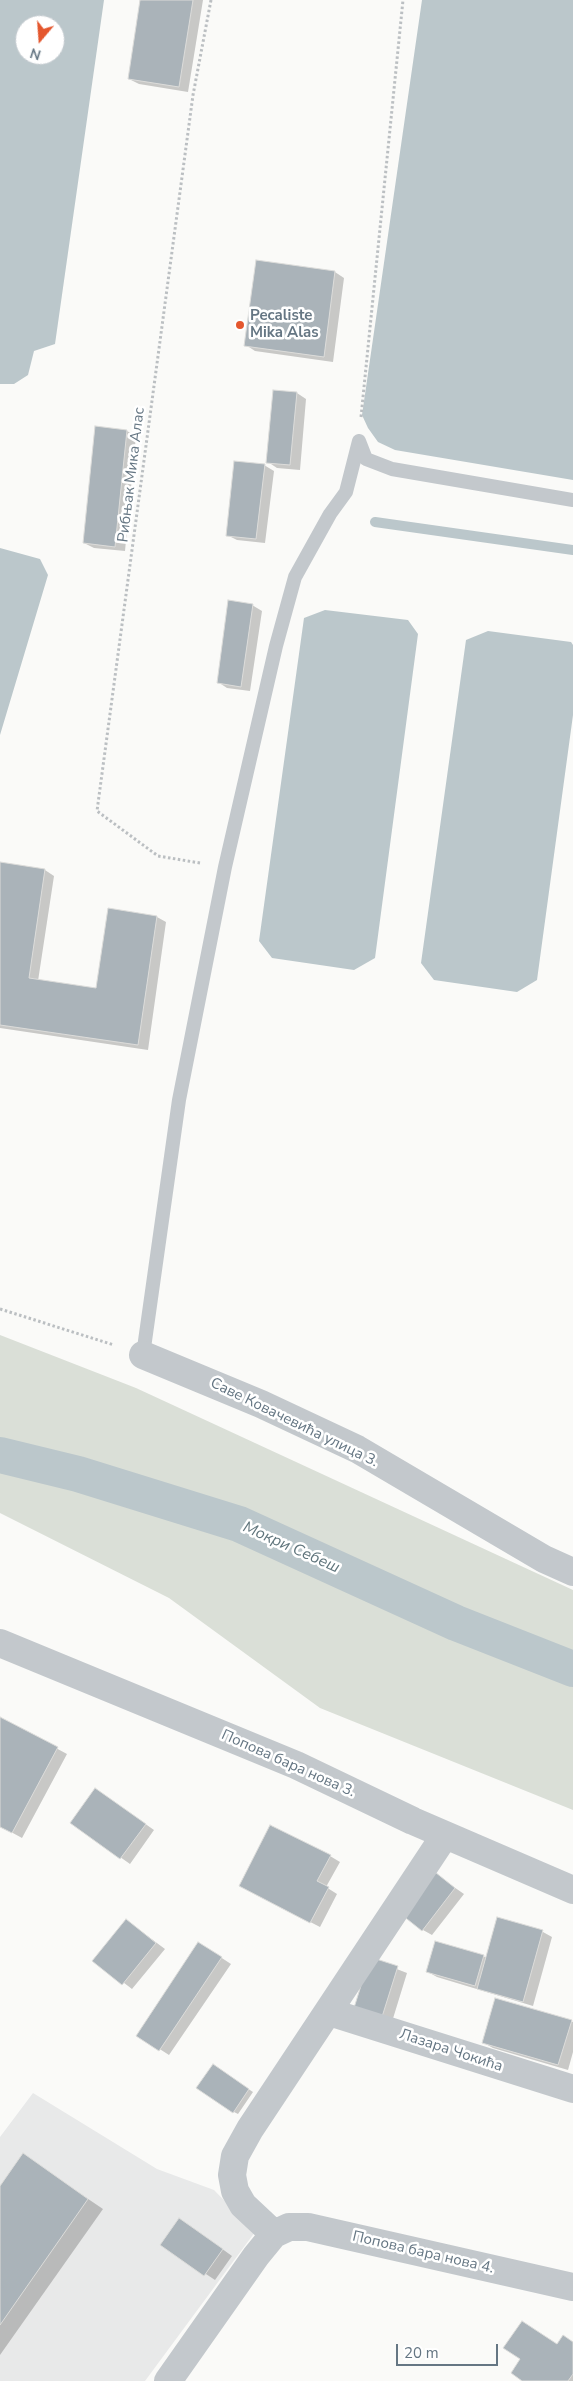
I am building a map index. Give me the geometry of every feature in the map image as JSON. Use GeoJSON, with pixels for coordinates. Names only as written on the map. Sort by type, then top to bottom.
{"type":"FeatureCollection","features":[{"type":"Feature","properties":{"kind":"street","name":"Саве Ковачевића улица 3."},"geometry":{"type":"LineString","coordinates":[[143,1355],[261,1404],[357,1449],[544,1559],[573,1572]]}},
{"type":"Feature","properties":{"kind":"street","name":"Попова бара нова 3."},"geometry":{"type":"LineString","coordinates":[[0,1643],[296,1765],[445,1835],[573,1890]]}},
{"type":"Feature","properties":{"kind":"street"},"geometry":{"type":"LineString","coordinates":[[168,2381],[256,2256],[274,2234],[243,2205],[235,2191],[232,2175],[235,2156],[250,2129],[445,1835]]}},
{"type":"Feature","properties":{"kind":"street","name":"Лазара Чокића"},"geometry":{"type":"LineString","coordinates":[[328,2012],[573,2089]]}},
{"type":"Feature","properties":{"kind":"street","name":"Попова бара нова 4."},"geometry":{"type":"LineString","coordinates":[[274,2234],[289,2227],[308,2227],[573,2287]]}},
{"type":"Feature","properties":{"kind":"lane"},"geometry":{"type":"LineString","coordinates":[[143,1355],[179,1100],[225,867],[276,646],[294,577],[330,514],[346,492],[359,441]]}},
{"type":"Feature","properties":{"kind":"lane"},"geometry":{"type":"LineString","coordinates":[[359,441],[366,459],[392,469],[573,500]]}},
{"type":"Feature","properties":{"kind":"path","name":"Рибњак Мика Алас"},"geometry":{"type":"LineString","coordinates":[[211,0],[193,95],[97,811],[158,856],[225,867]]}},
{"type":"Feature","properties":{"kind":"path"},"geometry":{"type":"LineString","coordinates":[[359,441],[403,0]]}},
{"type":"Feature","properties":{"kind":"path"},"geometry":{"type":"LineString","coordinates":[[0,1309],[143,1355]]}},
{"type":"Feature","properties":{"kind":"shaded area"},"geometry":{"type":"Polygon","coordinates":[[[0,0],[104,0],[55,344],[34,351],[28,375],[14,384],[0,384],[0,0]]]}},
{"type":"Feature","properties":{"kind":"shaded area"},"geometry":{"type":"Polygon","coordinates":[[[422,0],[573,0],[573,480],[395,450],[378,442],[362,415],[422,0]]]}},
{"type":"Feature","properties":{"kind":"shaded area"},"geometry":{"type":"Polygon","coordinates":[[[0,548],[40,559],[48,575],[0,735],[0,548]]]}},
{"type":"Feature","properties":{"kind":"shaded area"},"geometry":{"type":"Polygon","coordinates":[[[325,610],[408,620],[418,634],[375,958],[354,970],[272,958],[259,941],[304,618],[325,610]]]}},
{"type":"Feature","properties":{"kind":"shaded area"},"geometry":{"type":"Polygon","coordinates":[[[488,631],[571,642],[573,645],[573,715],[537,980],[517,992],[434,980],[421,963],[466,640],[488,631]]]}},
{"type":"Feature","properties":{"kind":"shaded area"},"geometry":{"type":"Polygon","coordinates":[[[0,1335],[136,1388],[573,1590],[573,1810],[320,1708],[169,1598],[0,1513],[0,1335]]]}},
{"type":"Feature","properties":{"kind":"shaded area"},"geometry":{"type":"Polygon","coordinates":[[[33,2093],[157,2169],[214,2190],[255,2232],[145,2381],[0,2381],[0,2137],[33,2093]]]}},
{"type":"Feature","properties":{"kind":"building"},"geometry":{"type":"Polygon","coordinates":[[[140,0],[193,0],[179,87],[128,79],[140,0]]]}},
{"type":"Feature","properties":{"kind":"building"},"geometry":{"type":"Polygon","coordinates":[[[256,260],[335,271],[324,357],[244,346],[256,260]]]}},
{"type":"Feature","properties":{"kind":"building"},"geometry":{"type":"Polygon","coordinates":[[[273,390],[297,392],[290,465],[266,463],[273,390]]]}},
{"type":"Feature","properties":{"kind":"building"},"geometry":{"type":"Polygon","coordinates":[[[95,426],[127,430],[115,547],[83,543],[95,426]]]}},
{"type":"Feature","properties":{"kind":"building"},"geometry":{"type":"Polygon","coordinates":[[[234,461],[265,464],[256,539],[226,536],[234,461]]]}},
{"type":"Feature","properties":{"kind":"building"},"geometry":{"type":"Polygon","coordinates":[[[228,600],[253,604],[241,687],[217,683],[228,600]]]}},
{"type":"Feature","properties":{"kind":"building"},"geometry":{"type":"Polygon","coordinates":[[[0,862],[45,869],[29,978],[96,988],[108,908],[157,916],[138,1045],[0,1025],[0,862]]]}},
{"type":"Feature","properties":{"kind":"building"},"geometry":{"type":"Polygon","coordinates":[[[0,1717],[58,1747],[12,1833],[0,1827],[0,1717]]]}},
{"type":"Feature","properties":{"kind":"building"},"geometry":{"type":"Polygon","coordinates":[[[95,1788],[146,1824],[120,1859],[70,1823],[95,1788]]]}},
{"type":"Feature","properties":{"kind":"building"},"geometry":{"type":"Polygon","coordinates":[[[270,1825],[331,1855],[317,1881],[329,1887],[310,1923],[239,1886],[270,1825]]]}},
{"type":"Feature","properties":{"kind":"building"},"geometry":{"type":"Polygon","coordinates":[[[435,1872],[455,1888],[422,1931],[402,1915],[435,1872]]]}},
{"type":"Feature","properties":{"kind":"building"},"geometry":{"type":"Polygon","coordinates":[[[497,1917],[543,1930],[523,2002],[477,1989],[497,1917]]]}},
{"type":"Feature","properties":{"kind":"building"},"geometry":{"type":"Polygon","coordinates":[[[126,1919],[156,1943],[122,1985],[92,1961],[126,1919]]]}},
{"type":"Feature","properties":{"kind":"building"},"geometry":{"type":"Polygon","coordinates":[[[435,1941],[484,1955],[475,1986],[426,1972],[435,1941]]]}},
{"type":"Feature","properties":{"kind":"building"},"geometry":{"type":"Polygon","coordinates":[[[198,1942],[222,1957],[159,2051],[136,2036],[198,1942]]]}},
{"type":"Feature","properties":{"kind":"building"},"geometry":{"type":"Polygon","coordinates":[[[370,1957],[398,1966],[381,2020],[353,2011],[370,1957]]]}},
{"type":"Feature","properties":{"kind":"building"},"geometry":{"type":"Polygon","coordinates":[[[495,1998],[572,2020],[558,2065],[482,2043],[495,1998]]]}},
{"type":"Feature","properties":{"kind":"building"},"geometry":{"type":"Polygon","coordinates":[[[213,2064],[249,2089],[233,2113],[196,2088],[213,2064]]]}},
{"type":"Feature","properties":{"kind":"building"},"geometry":{"type":"Polygon","coordinates":[[[23,2153],[88,2199],[0,2325],[0,2186],[23,2153]]]}},
{"type":"Feature","properties":{"kind":"building"},"geometry":{"type":"Polygon","coordinates":[[[179,2218],[223,2249],[204,2276],[160,2245],[179,2218]]]}},
{"type":"Feature","properties":{"kind":"building"},"geometry":{"type":"Polygon","coordinates":[[[522,2321],[557,2344],[563,2335],[573,2342],[573,2374],[568,2381],[522,2381],[511,2373],[520,2359],[503,2348],[522,2321]]]}},
{"type":"Feature","properties":{"kind":"waterway"},"geometry":{"type":"LineString","coordinates":[[375,522],[573,550]]}},
{"type":"Feature","properties":{"kind":"waterway","name":"Мокри Себеш"},"geometry":{"type":"LineString","coordinates":[[0,1455],[78,1474],[239,1524],[456,1623],[573,1669]]}},
{"type":"Feature","properties":{"kind":"place","name":"Pecaliste Mika Alas"},"geometry":{"type":"Point","coordinates":[240,325]}}]}
